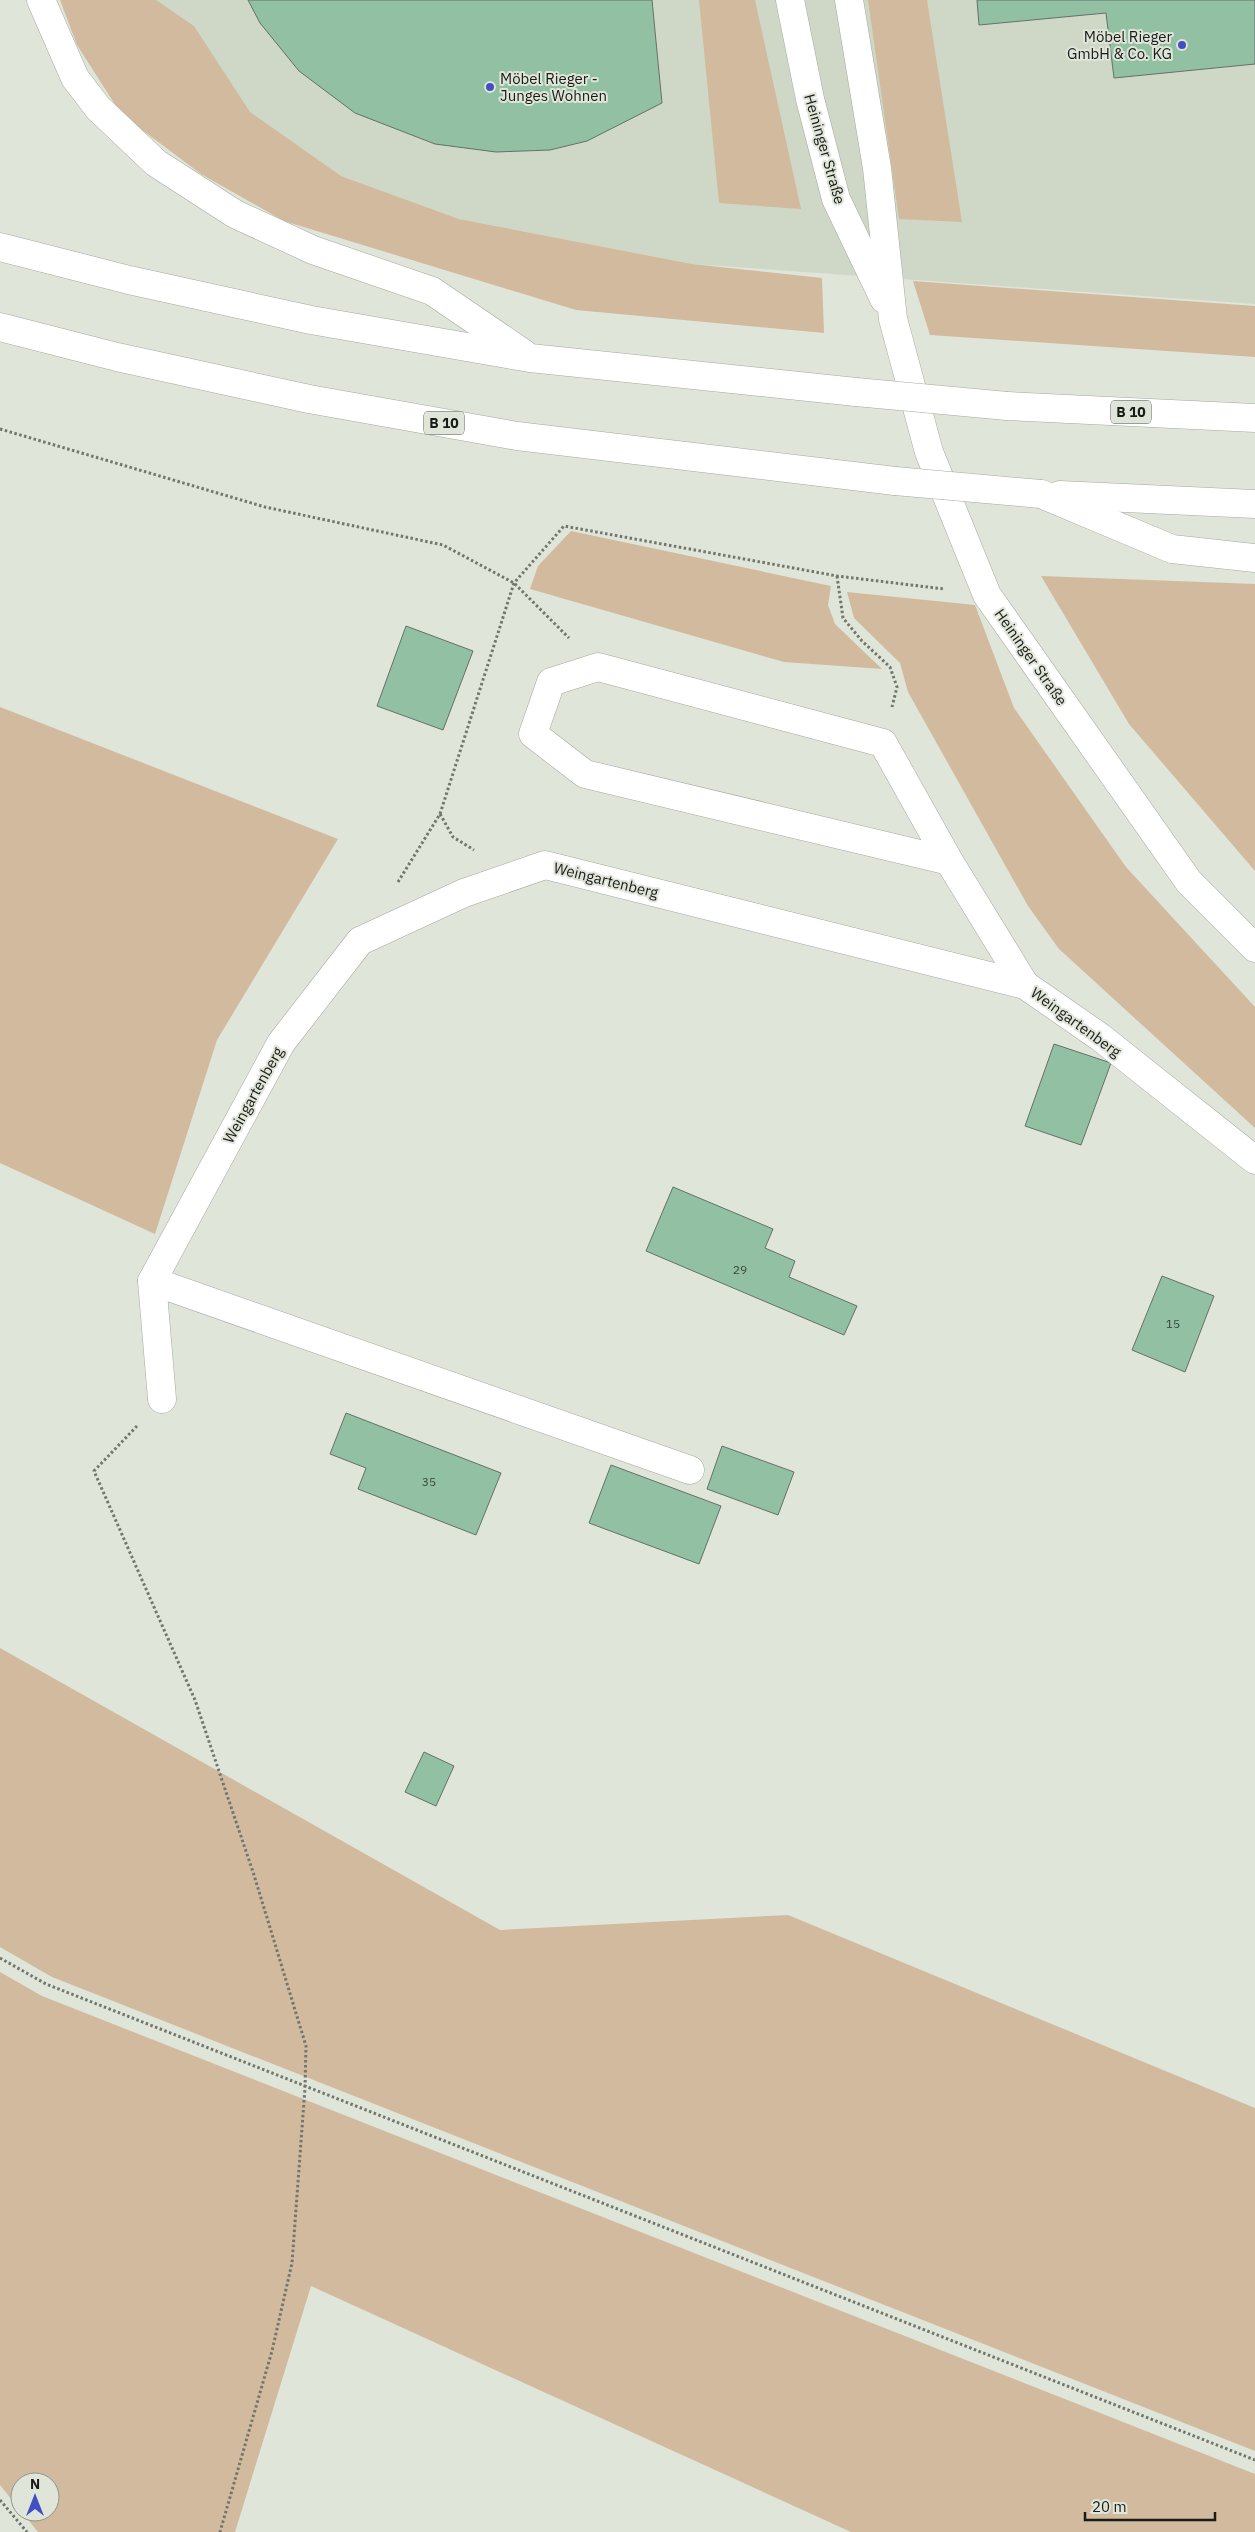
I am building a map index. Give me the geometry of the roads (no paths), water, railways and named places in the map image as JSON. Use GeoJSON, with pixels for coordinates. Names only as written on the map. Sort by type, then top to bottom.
{"type":"FeatureCollection","features":[{"type":"Feature","properties":{"kind":"main road"},"geometry":{"type":"LineString","coordinates":[[41,0],[75,78],[98,108],[156,163],[235,214],[313,250],[432,291],[530,358]]}},
{"type":"Feature","properties":{"kind":"main road","name":"Heininger Straße"},"geometry":{"type":"LineString","coordinates":[[790,0],[810,99],[836,199],[893,319]]}},
{"type":"Feature","properties":{"kind":"main road","name":"Heininger Straße"},"geometry":{"type":"LineString","coordinates":[[849,0],[877,168],[893,319],[929,452],[987,594],[1189,882],[1255,948]]}},
{"type":"Feature","properties":{"kind":"main road","name":"B 10"},"geometry":{"type":"LineString","coordinates":[[0,247],[129,280],[311,320],[530,358],[1007,406],[1255,418]]}},
{"type":"Feature","properties":{"kind":"main road","name":"B 10"},"geometry":{"type":"LineString","coordinates":[[0,327],[117,356],[309,399],[507,434],[895,481],[1042,494],[1255,504]]}},
{"type":"Feature","properties":{"kind":"main road"},"geometry":{"type":"LineString","coordinates":[[1042,494],[1172,549],[1255,558]]}},
{"type":"Feature","properties":{"kind":"main road"},"geometry":{"type":"LineString","coordinates":[[949,861],[585,774],[533,734],[551,682],[598,667],[883,743],[949,861],[1025,985]]}},
{"type":"Feature","properties":{"kind":"main road","name":"Weingartenberg"},"geometry":{"type":"LineString","coordinates":[[152,1281],[281,1043],[360,941],[464,893],[545,865],[1025,985],[1100,1037],[1255,1160]]}},
{"type":"Feature","properties":{"kind":"main road"},"geometry":{"type":"LineString","coordinates":[[162,1399],[152,1281],[690,1470]]}},
{"type":"Feature","properties":{"kind":"place","name":"Möbel Rieger GmbH & Co. KG"},"geometry":{"type":"Point","coordinates":[1182,45]}},
{"type":"Feature","properties":{"kind":"place","name":"Möbel Rieger - Junges Wohnen"},"geometry":{"type":"Point","coordinates":[490,87]}}]}
